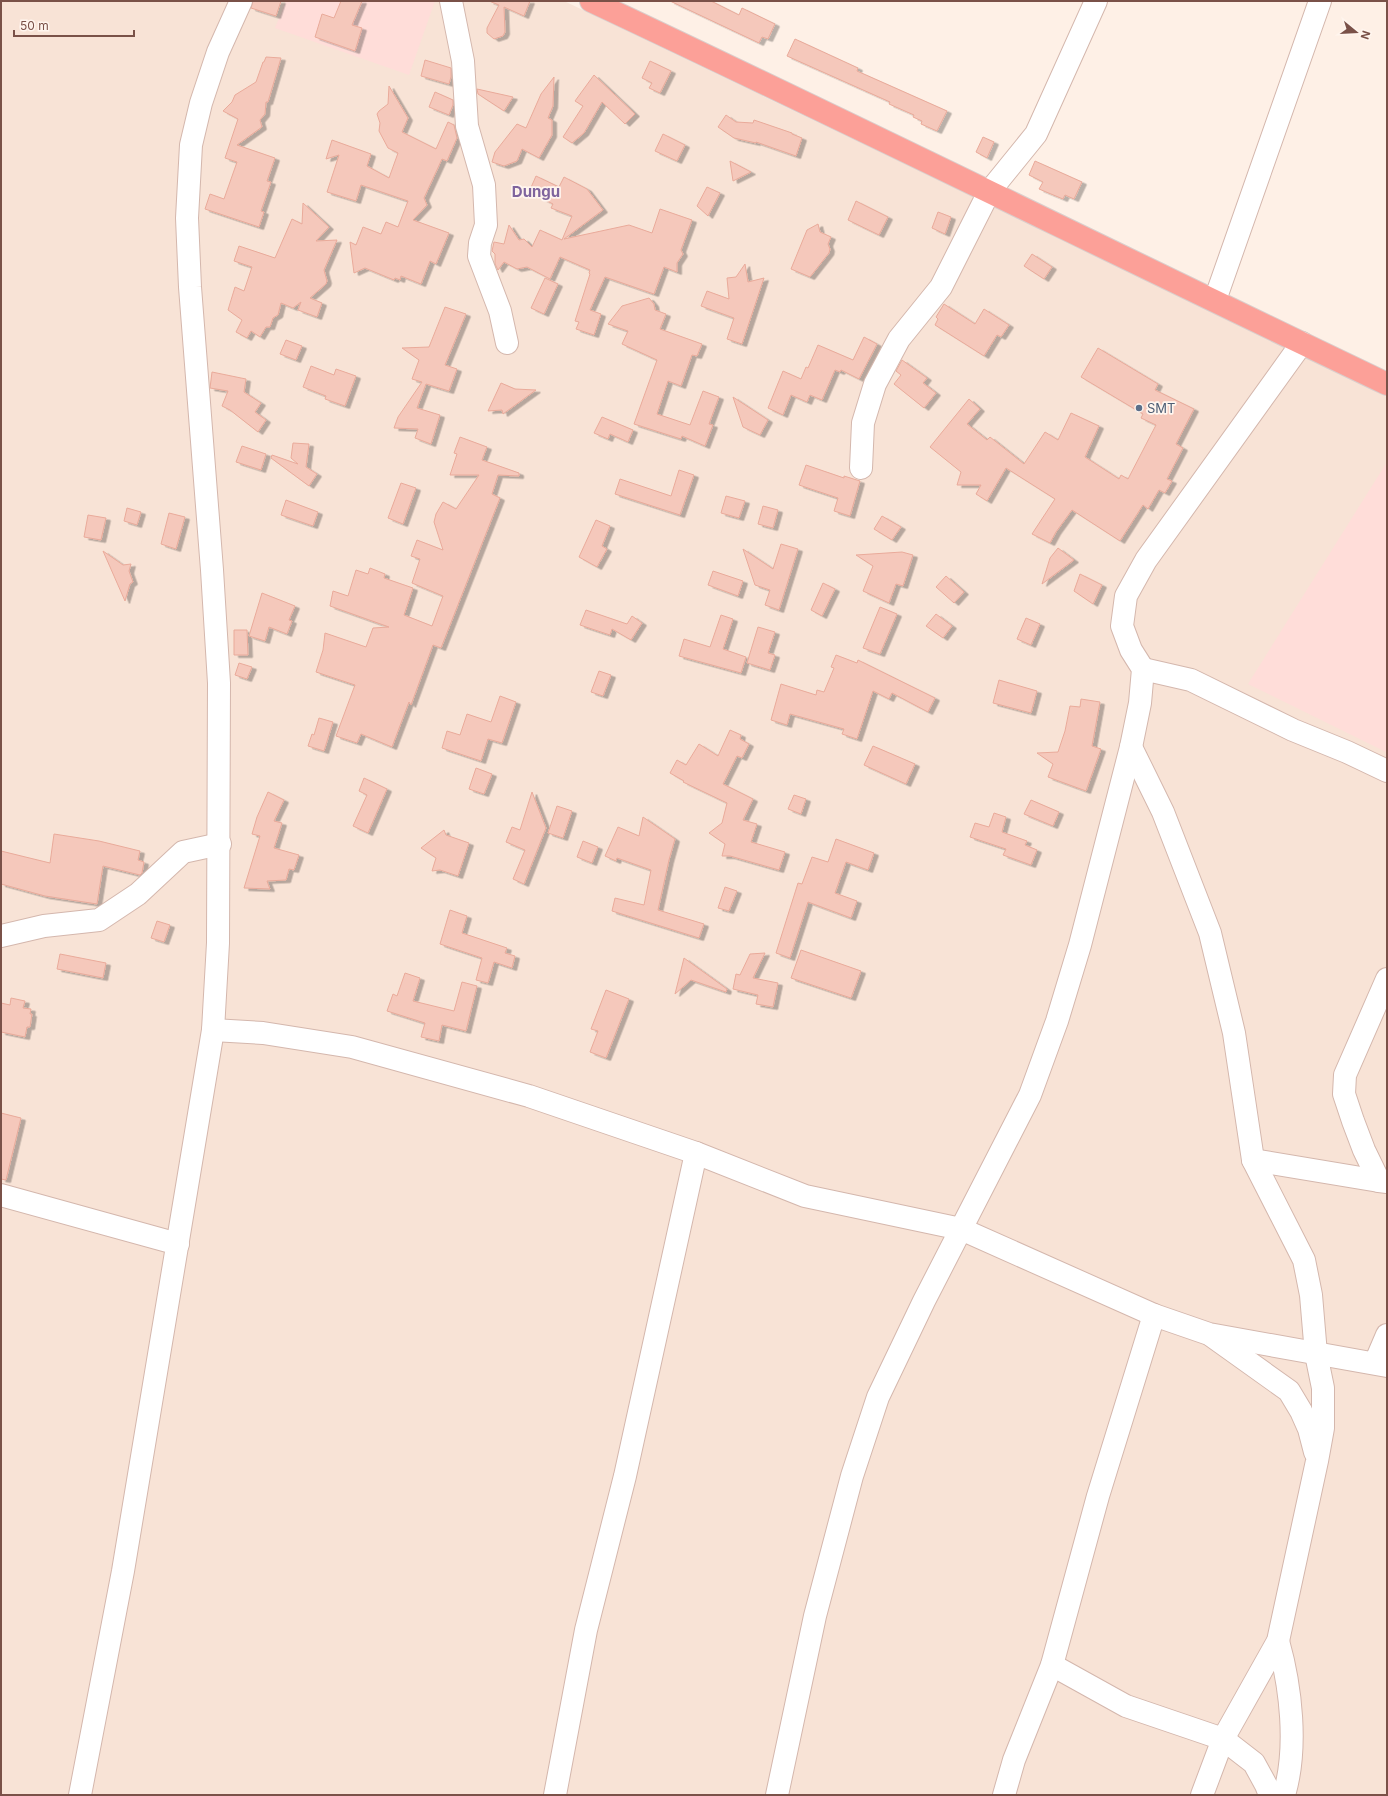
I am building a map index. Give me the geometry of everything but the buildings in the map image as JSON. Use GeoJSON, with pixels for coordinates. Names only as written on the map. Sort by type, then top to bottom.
{"type":"FeatureCollection","features":[{"type":"Feature","properties":{"kind":"highway"},"geometry":{"type":"LineString","coordinates":[[591,1],[770,85],[1387,384]]}},
{"type":"Feature","properties":{"kind":"street"},"geometry":{"type":"LineString","coordinates":[[80,1795],[124,1571],[213,1030],[218,943],[220,844],[219,683],[212,570],[190,287],[187,218],[191,145],[201,103],[218,52],[241,1]]}},
{"type":"Feature","properties":{"kind":"street"},"geometry":{"type":"LineString","coordinates":[[451,1],[463,62],[467,126],[484,185],[486,225],[480,243],[479,256],[500,311],[507,343]]}},
{"type":"Feature","properties":{"kind":"street"},"geometry":{"type":"LineString","coordinates":[[861,468],[863,423],[875,384],[900,339],[941,287],[989,192],[1036,134],[1096,1]]}},
{"type":"Feature","properties":{"kind":"street"},"geometry":{"type":"LineString","coordinates":[[1215,300],[1320,1]]}},
{"type":"Feature","properties":{"kind":"street"},"geometry":{"type":"LineString","coordinates":[[777,1795],[815,1616],[852,1476],[878,1397],[961,1229],[1030,1095],[1057,1020],[1080,945],[1131,747],[1140,703],[1143,669],[1131,650],[1122,626],[1126,596],[1146,560],[1302,343]]}},
{"type":"Feature","properties":{"kind":"street"},"geometry":{"type":"LineString","coordinates":[[1143,669],[1191,680],[1293,730],[1348,752],[1387,771]]}},
{"type":"Feature","properties":{"kind":"street"},"geometry":{"type":"LineString","coordinates":[[1131,747],[1163,812],[1210,933],[1234,1033],[1253,1160],[1304,1260],[1311,1295],[1316,1354],[1323,1388],[1322,1428],[1317,1461],[1278,1641],[1223,1739],[1202,1795]]}},
{"type":"Feature","properties":{"kind":"street"},"geometry":{"type":"LineString","coordinates":[[1,936],[44,926],[99,920],[138,894],[184,852],[220,844]]}},
{"type":"Feature","properties":{"kind":"street"},"geometry":{"type":"LineString","coordinates":[[1383,1181],[1364,1150],[1344,1094],[1345,1074],[1385,989]]}},
{"type":"Feature","properties":{"kind":"street"},"geometry":{"type":"LineString","coordinates":[[213,1030],[263,1033],[352,1047],[529,1096],[696,1153],[805,1196],[961,1229],[1154,1316],[1209,1334],[1316,1354],[1381,1364],[1387,1335]]}},
{"type":"Feature","properties":{"kind":"street"},"geometry":{"type":"LineString","coordinates":[[555,1795],[586,1630],[625,1476],[696,1153]]}},
{"type":"Feature","properties":{"kind":"street"},"geometry":{"type":"LineString","coordinates":[[1253,1160],[1383,1181]]}},
{"type":"Feature","properties":{"kind":"street"},"geometry":{"type":"LineString","coordinates":[[1,1196],[178,1244]]}},
{"type":"Feature","properties":{"kind":"street"},"geometry":{"type":"LineString","coordinates":[[1004,1795],[1014,1760],[1052,1665],[1098,1496],[1154,1316]]}},
{"type":"Feature","properties":{"kind":"street"},"geometry":{"type":"LineString","coordinates":[[1209,1334],[1289,1391],[1301,1411],[1309,1429],[1317,1461]]}},
{"type":"Feature","properties":{"kind":"street"},"geometry":{"type":"LineString","coordinates":[[1278,1641],[1285,1665],[1290,1705],[1291,1746],[1284,1795]]}},
{"type":"Feature","properties":{"kind":"street"},"geometry":{"type":"LineString","coordinates":[[1052,1665],[1126,1706],[1223,1739],[1254,1763],[1270,1795]]}},
{"type":"Feature","properties":{"kind":"shaded area"},"geometry":{"type":"Polygon","coordinates":[[[1,1],[564,1],[1198,304],[1387,397],[1387,1795],[1,1795],[1,1]]]}},
{"type":"Feature","properties":{"kind":"shaded area"},"geometry":{"type":"Polygon","coordinates":[[[286,1],[435,1],[409,75],[275,28],[286,1]]]}},
{"type":"Feature","properties":{"kind":"shaded area"},"geometry":{"type":"Polygon","coordinates":[[[1387,462],[1387,750],[1386,752],[1248,684],[1387,462]]]}},
{"type":"Feature","properties":{"kind":"place","name":"SMT"},"geometry":{"type":"Point","coordinates":[1139,408]}},
{"type":"Feature","properties":{"kind":"district","name":"Dungu"},"geometry":{"type":"Point","coordinates":[536,192]}}]}
